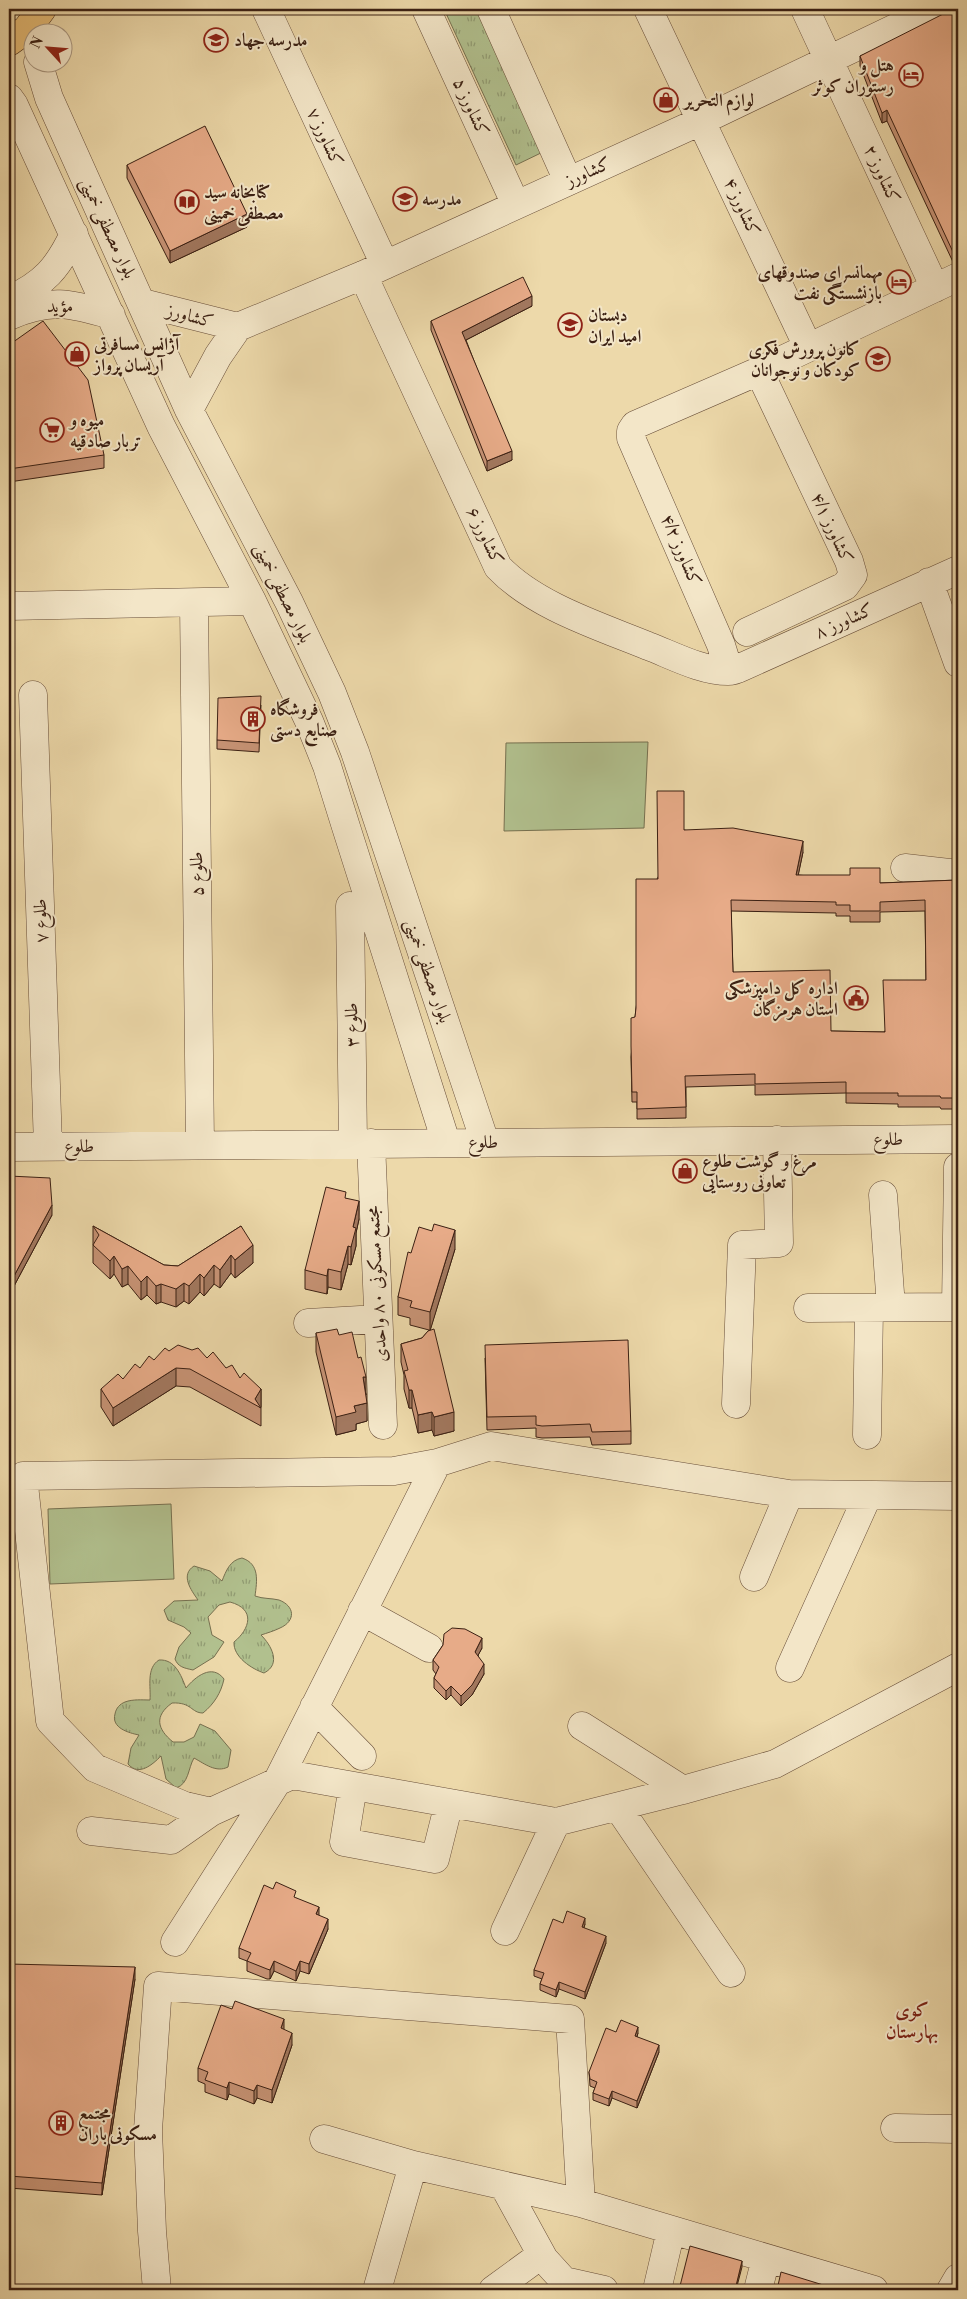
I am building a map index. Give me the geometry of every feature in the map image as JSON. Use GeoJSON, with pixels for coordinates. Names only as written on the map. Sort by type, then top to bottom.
{"type":"FeatureCollection","features":[{"type":"Feature","properties":{"kind":"main road"},"geometry":{"type":"LineString","coordinates":[[9,42],[27,30],[40,18]]}},
{"type":"Feature","properties":{"kind":"street","name":"کشاورز ۷"},"geometry":{"type":"LineString","coordinates":[[266,9],[374,270]]}},
{"type":"Feature","properties":{"kind":"street","name":"کشاورز ۵"},"geometry":{"type":"LineString","coordinates":[[426,9],[516,205]]}},
{"type":"Feature","properties":{"kind":"street"},"geometry":{"type":"LineString","coordinates":[[491,9],[568,181]]}},
{"type":"Feature","properties":{"kind":"street","name":"کشاورز ۴"},"geometry":{"type":"LineString","coordinates":[[648,9],[808,348]]}},
{"type":"Feature","properties":{"kind":"street","name":"کشاورز ۲"},"geometry":{"type":"LineString","coordinates":[[805,9],[828,60],[947,282]]}},
{"type":"Feature","properties":{"kind":"street","name":"کشاورز"},"geometry":{"type":"LineString","coordinates":[[190,410],[218,356],[238,327],[374,270],[701,121],[935,9]]}},
{"type":"Feature","properties":{"kind":"street","name":"بلوار مصطفی خمینی"},"geometry":{"type":"LineString","coordinates":[[41,72],[46,92],[190,410],[290,602],[332,693],[354,752],[485,1142]]}},
{"type":"Feature","properties":{"kind":"street"},"geometry":{"type":"LineString","coordinates":[[11,102],[22,87],[35,84],[46,92]]}},
{"type":"Feature","properties":{"kind":"street","name":"بلوار مصطفی خمینی"},"geometry":{"type":"LineString","coordinates":[[11,102],[74,234],[161,426],[252,601],[309,721],[327,766],[446,1142]]}},
{"type":"Feature","properties":{"kind":"street","name":"مؤید"},"geometry":{"type":"LineString","coordinates":[[74,234],[63,259],[40,283],[10,297],[22,310],[54,303],[76,304],[111,315]]}},
{"type":"Feature","properties":{"kind":"street","name":"کشاورز ۶"},"geometry":{"type":"LineString","coordinates":[[374,270],[498,567],[511,580],[528,592],[582,619],[682,659],[729,671]]}},
{"type":"Feature","properties":{"kind":"street"},"geometry":{"type":"LineString","coordinates":[[759,371],[947,282]]}},
{"type":"Feature","properties":{"kind":"street","name":"کشاورز"},"geometry":{"type":"LineString","coordinates":[[143,303],[196,318],[238,327]]}},
{"type":"Feature","properties":{"kind":"street","name":"کشاورز ۴/۲"},"geometry":{"type":"LineString","coordinates":[[729,671],[721,645],[631,438],[631,431],[635,424],[759,371]]}},
{"type":"Feature","properties":{"kind":"street","name":"کشاورز ۴/۱"},"geometry":{"type":"LineString","coordinates":[[747,632],[845,586],[853,575],[849,561],[759,371]]}},
{"type":"Feature","properties":{"kind":"street","name":"کشاورز ۸"},"geometry":{"type":"LineString","coordinates":[[729,671],[742,667],[958,570]]}},
{"type":"Feature","properties":{"kind":"street"},"geometry":{"type":"LineString","coordinates":[[930,582],[958,663]]}},
{"type":"Feature","properties":{"kind":"street"},"geometry":{"type":"LineString","coordinates":[[9,606],[194,604],[252,601]]}},
{"type":"Feature","properties":{"kind":"street","name":"طلوع ۵"},"geometry":{"type":"LineString","coordinates":[[194,604],[200,1145]]}},
{"type":"Feature","properties":{"kind":"street","name":"طلوع ۷"},"geometry":{"type":"LineString","coordinates":[[33,695],[48,1146]]}},
{"type":"Feature","properties":{"kind":"street"},"geometry":{"type":"LineString","coordinates":[[905,868],[958,874]]}},
{"type":"Feature","properties":{"kind":"street","name":"طلوع ۳"},"geometry":{"type":"LineString","coordinates":[[350,906],[362,1143]]}},
{"type":"Feature","properties":{"kind":"street"},"geometry":{"type":"LineString","coordinates":[[390,963],[422,953]]}},
{"type":"Feature","properties":{"kind":"street","name":"طلوع"},"geometry":{"type":"LineString","coordinates":[[9,1146],[958,1139]]}},
{"type":"Feature","properties":{"kind":"street"},"geometry":{"type":"LineString","coordinates":[[736,1404],[742,1245],[779,1243],[777,1140]]}},
{"type":"Feature","properties":{"kind":"street","name":"مجتمع مسکونی ۸۰ واحدی"},"geometry":{"type":"LineString","coordinates":[[362,1143],[388,1336],[383,1425]]}},
{"type":"Feature","properties":{"kind":"street"},"geometry":{"type":"LineString","coordinates":[[808,1308],[956,1307],[958,1167]]}},
{"type":"Feature","properties":{"kind":"street"},"geometry":{"type":"LineString","coordinates":[[867,1435],[880,1307],[883,1195]]}},
{"type":"Feature","properties":{"kind":"street"},"geometry":{"type":"LineString","coordinates":[[308,1323],[388,1336]]}},
{"type":"Feature","properties":{"kind":"street"},"geometry":{"type":"LineString","coordinates":[[211,1812],[185,1806],[94,1768],[50,1721],[23,1476],[394,1471],[437,1463],[490,1446],[789,1494],[958,1496]]}},
{"type":"Feature","properties":{"kind":"street"},"geometry":{"type":"LineString","coordinates":[[175,1942],[277,1782],[437,1463]]}},
{"type":"Feature","properties":{"kind":"street"},"geometry":{"type":"LineString","coordinates":[[754,1577],[789,1494]]}},
{"type":"Feature","properties":{"kind":"street"},"geometry":{"type":"LineString","coordinates":[[790,1668],[868,1495]]}},
{"type":"Feature","properties":{"kind":"street"},"geometry":{"type":"LineString","coordinates":[[362,1612],[429,1648]]}},
{"type":"Feature","properties":{"kind":"street"},"geometry":{"type":"LineString","coordinates":[[91,1831],[171,1840],[211,1812],[292,1775],[556,1822],[683,1790],[775,1764],[958,1667]]}},
{"type":"Feature","properties":{"kind":"street"},"geometry":{"type":"LineString","coordinates":[[314,1707],[362,1756]]}},
{"type":"Feature","properties":{"kind":"street"},"geometry":{"type":"LineString","coordinates":[[582,1726],[683,1790]]}},
{"type":"Feature","properties":{"kind":"street"},"geometry":{"type":"LineString","coordinates":[[353,1786],[344,1842],[436,1859],[449,1802]]}},
{"type":"Feature","properties":{"kind":"street"},"geometry":{"type":"LineString","coordinates":[[618,1807],[730,1972]]}},
{"type":"Feature","properties":{"kind":"street"},"geometry":{"type":"LineString","coordinates":[[505,1931],[556,1822]]}},
{"type":"Feature","properties":{"kind":"street"},"geometry":{"type":"LineString","coordinates":[[158,2290],[152,2231],[148,2130],[158,1986],[570,2019],[582,2203]]}},
{"type":"Feature","properties":{"kind":"street"},"geometry":{"type":"LineString","coordinates":[[895,2128],[958,2129]]}},
{"type":"Feature","properties":{"kind":"street"},"geometry":{"type":"LineString","coordinates":[[324,2139],[413,2165],[505,2188],[582,2203],[865,2289]]}},
{"type":"Feature","properties":{"kind":"street"},"geometry":{"type":"LineString","coordinates":[[377,2290],[413,2165]]}},
{"type":"Feature","properties":{"kind":"street"},"geometry":{"type":"LineString","coordinates":[[505,2188],[541,2255],[564,2281],[604,2290]]}},
{"type":"Feature","properties":{"kind":"street"},"geometry":{"type":"LineString","coordinates":[[657,2290],[671,2230]]}},
{"type":"Feature","properties":{"kind":"street"},"geometry":{"type":"LineString","coordinates":[[493,2290],[541,2255]]}},
{"type":"Feature","properties":{"kind":"street"},"geometry":{"type":"LineString","coordinates":[[758,2290],[766,2258]]}},
{"type":"Feature","properties":{"kind":"street"},"geometry":{"type":"LineString","coordinates":[[951,2290],[958,2278]]}},
{"type":"Feature","properties":{"kind":"green space"},"geometry":{"type":"Polygon","coordinates":[[[444,9],[480,9],[545,151],[516,165],[444,9]]]}},
{"type":"Feature","properties":{"kind":"green space"},"geometry":{"type":"Polygon","coordinates":[[[648,742],[644,828],[504,831],[506,743],[648,742]]]}},
{"type":"Feature","properties":{"kind":"green space"},"geometry":{"type":"Polygon","coordinates":[[[171,1504],[174,1579],[50,1584],[48,1509],[171,1504]]]}},
{"type":"Feature","properties":{"kind":"green space"},"geometry":{"type":"Polygon","coordinates":[[[242,1558],[252,1564],[255,1569],[257,1579],[255,1596],[279,1600],[291,1610],[292,1614],[289,1622],[261,1635],[273,1654],[273,1665],[264,1673],[244,1662],[237,1653],[234,1642],[244,1631],[248,1620],[244,1609],[230,1602],[219,1605],[208,1617],[212,1635],[224,1642],[214,1657],[193,1670],[182,1667],[175,1659],[179,1647],[191,1633],[184,1627],[168,1620],[164,1610],[174,1601],[198,1600],[187,1578],[194,1566],[210,1571],[222,1581],[231,1564],[242,1558]]]}},
{"type":"Feature","properties":{"kind":"green space"},"geometry":{"type":"Polygon","coordinates":[[[159,1660],[169,1662],[177,1669],[186,1688],[204,1673],[214,1672],[224,1679],[217,1698],[203,1713],[199,1713],[184,1704],[172,1703],[162,1713],[160,1718],[161,1727],[173,1742],[184,1742],[194,1737],[200,1724],[215,1731],[231,1750],[228,1767],[224,1769],[211,1767],[194,1758],[186,1779],[176,1788],[166,1779],[161,1756],[146,1768],[132,1768],[128,1764],[131,1748],[139,1735],[122,1729],[114,1719],[118,1706],[123,1703],[134,1700],[150,1700],[152,1668],[159,1660]]]}},
{"type":"Feature","properties":{"kind":"building"},"geometry":{"type":"Polygon","coordinates":[[[953,9],[958,16],[958,250],[953,252],[887,110],[882,113],[860,56],[953,9]]]}},
{"type":"Feature","properties":{"kind":"building","name":"کتابخانه سید مصطفی خمینی"},"geometry":{"type":"Polygon","coordinates":[[[205,126],[247,214],[170,251],[127,165],[205,126]]]}},
{"type":"Feature","properties":{"kind":"building"},"geometry":{"type":"Polygon","coordinates":[[[523,277],[532,296],[462,332],[512,451],[487,461],[431,321],[523,277]]]}},
{"type":"Feature","properties":{"kind":"building","name":"میوه و تربار صادقیه"},"geometry":{"type":"Polygon","coordinates":[[[43,321],[88,380],[104,455],[9,469],[9,345],[43,321]]]}},
{"type":"Feature","properties":{"kind":"building"},"geometry":{"type":"Polygon","coordinates":[[[261,696],[259,743],[217,740],[218,698],[261,696]]]}},
{"type":"Feature","properties":{"kind":"building"},"geometry":{"type":"Polygon","coordinates":[[[657,791],[684,791],[684,830],[733,828],[803,841],[796,875],[850,875],[850,868],[880,868],[880,883],[958,880],[958,1098],[898,1096],[898,1093],[846,1093],[846,1082],[755,1084],[755,1074],[685,1076],[686,1107],[637,1109],[637,1092],[632,1092],[631,1046],[631,1018],[635,1017],[636,1008],[636,879],[658,879],[657,791]],[[731,900],[733,972],[830,970],[831,1031],[885,1032],[883,980],[926,980],[925,900],[880,902],[880,911],[850,911],[850,905],[836,905],[836,902],[731,900]]]}},
{"type":"Feature","properties":{"kind":"building"},"geometry":{"type":"Polygon","coordinates":[[[9,1176],[50,1178],[52,1205],[14,1276],[9,1274],[9,1176]]]}},
{"type":"Feature","properties":{"kind":"building"},"geometry":{"type":"Polygon","coordinates":[[[326,1187],[346,1192],[345,1198],[359,1201],[353,1227],[356,1228],[351,1247],[348,1246],[341,1272],[328,1269],[327,1276],[305,1270],[326,1187]]]}},
{"type":"Feature","properties":{"kind":"building"},"geometry":{"type":"Polygon","coordinates":[[[434,1224],[455,1230],[430,1312],[410,1307],[412,1301],[398,1297],[408,1252],[411,1253],[419,1227],[432,1231],[434,1224]]]}},
{"type":"Feature","properties":{"kind":"building"},"geometry":{"type":"Polygon","coordinates":[[[93,1226],[164,1265],[178,1266],[241,1226],[253,1245],[235,1260],[231,1255],[220,1270],[214,1265],[204,1278],[200,1274],[189,1286],[184,1283],[176,1289],[161,1284],[156,1286],[147,1276],[141,1282],[128,1266],[122,1269],[114,1256],[110,1261],[93,1245],[99,1235],[93,1226]]]}},
{"type":"Feature","properties":{"kind":"building"},"geometry":{"type":"Polygon","coordinates":[[[337,1329],[339,1335],[352,1332],[358,1358],[361,1357],[366,1377],[363,1377],[367,1403],[354,1406],[356,1412],[336,1417],[316,1333],[337,1329]]]}},
{"type":"Feature","properties":{"kind":"building"},"geometry":{"type":"Polygon","coordinates":[[[434,1329],[454,1412],[434,1417],[432,1412],[418,1415],[412,1390],[409,1390],[404,1371],[408,1370],[401,1344],[422,1338],[428,1331],[434,1329]]]}},
{"type":"Feature","properties":{"kind":"building"},"geometry":{"type":"Polygon","coordinates":[[[628,1340],[631,1431],[592,1432],[590,1424],[542,1426],[536,1425],[536,1416],[487,1417],[485,1345],[628,1340]]]}},
{"type":"Feature","properties":{"kind":"building"},"geometry":{"type":"Polygon","coordinates":[[[178,1345],[192,1350],[198,1348],[207,1358],[213,1352],[226,1368],[232,1365],[240,1378],[244,1373],[261,1389],[255,1399],[261,1408],[190,1369],[176,1368],[113,1408],[101,1389],[118,1374],[123,1379],[135,1364],[140,1368],[149,1356],[154,1360],[165,1348],[169,1351],[178,1345]]]}},
{"type":"Feature","properties":{"kind":"building"},"geometry":{"type":"Polygon","coordinates":[[[452,1628],[465,1629],[482,1638],[475,1652],[484,1664],[472,1685],[461,1696],[451,1686],[446,1691],[434,1678],[439,1667],[433,1660],[443,1645],[444,1634],[452,1628]]]}},
{"type":"Feature","properties":{"kind":"building"},"geometry":{"type":"Polygon","coordinates":[[[276,1882],[296,1891],[294,1897],[319,1907],[316,1914],[328,1919],[309,1964],[300,1961],[296,1971],[274,1961],[270,1970],[247,1961],[251,1953],[239,1948],[264,1885],[273,1889],[276,1882]]]}},
{"type":"Feature","properties":{"kind":"building"},"geometry":{"type":"Polygon","coordinates":[[[567,1911],[585,1918],[582,1927],[606,1936],[585,1992],[559,1982],[556,1990],[540,1984],[544,1973],[534,1970],[553,1919],[563,1923],[567,1911]]]}},
{"type":"Feature","properties":{"kind":"building","name":"مجتمع مسکونی باران"},"geometry":{"type":"Polygon","coordinates":[[[9,1964],[135,1967],[102,2183],[9,2176],[9,1964]]]}},
{"type":"Feature","properties":{"kind":"building"},"geometry":{"type":"Polygon","coordinates":[[[235,2001],[284,2019],[281,2028],[292,2033],[272,2090],[257,2085],[254,2091],[229,2082],[227,2088],[205,2080],[208,2072],[198,2068],[221,2005],[232,2009],[235,2001]]]}},
{"type":"Feature","properties":{"kind":"building"},"geometry":{"type":"Polygon","coordinates":[[[621,2020],[638,2027],[635,2036],[659,2045],[637,2101],[612,2091],[609,2099],[593,2093],[597,2082],[590,2079],[589,2072],[606,2028],[616,2032],[621,2020]]]}},
{"type":"Feature","properties":{"kind":"building"},"geometry":{"type":"Polygon","coordinates":[[[690,2246],[742,2261],[735,2290],[679,2290],[690,2246]]]}},
{"type":"Feature","properties":{"kind":"building"},"geometry":{"type":"Polygon","coordinates":[[[781,2272],[833,2288],[832,2290],[777,2290],[781,2272]]]}},
{"type":"Feature","properties":{"kind":"place","name":"مدرسه جهاد"},"geometry":{"type":"Point","coordinates":[216,40]}},
{"type":"Feature","properties":{"kind":"place","name":"هتل و رستوران کوثر"},"geometry":{"type":"Point","coordinates":[911,75]}},
{"type":"Feature","properties":{"kind":"place","name":"لوازم التحریر"},"geometry":{"type":"Point","coordinates":[666,100]}},
{"type":"Feature","properties":{"kind":"place","name":"مدرسه"},"geometry":{"type":"Point","coordinates":[405,199]}},
{"type":"Feature","properties":{"kind":"place","name":"کتابخانه سید مصطفی خمینی"},"geometry":{"type":"Point","coordinates":[187,202]}},
{"type":"Feature","properties":{"kind":"place","name":"مهمانسرای صندوقهای بازنشستگی نفت"},"geometry":{"type":"Point","coordinates":[899,282]}},
{"type":"Feature","properties":{"kind":"place","name":"دبستان امید ایران"},"geometry":{"type":"Point","coordinates":[570,325]}},
{"type":"Feature","properties":{"kind":"place","name":"آژانس مسافرتی آریسان پرواز"},"geometry":{"type":"Point","coordinates":[77,354]}},
{"type":"Feature","properties":{"kind":"place","name":"کانون پرورش فکری کودکان و نوجوانان"},"geometry":{"type":"Point","coordinates":[878,359]}},
{"type":"Feature","properties":{"kind":"place","name":"میوه و تربار صادقیه"},"geometry":{"type":"Point","coordinates":[52,430]}},
{"type":"Feature","properties":{"kind":"place","name":"فروشگاه صنایع دستی"},"geometry":{"type":"Point","coordinates":[253,719]}},
{"type":"Feature","properties":{"kind":"place","name":"اداره کل دامپزشکی استان هرمزگان"},"geometry":{"type":"Point","coordinates":[856,998]}},
{"type":"Feature","properties":{"kind":"place","name":"مرغ و گوشت طلوع تعاونی روستایی"},"geometry":{"type":"Point","coordinates":[685,1171]}},
{"type":"Feature","properties":{"kind":"place","name":"مجتمع مسکونی باران"},"geometry":{"type":"Point","coordinates":[61,2123]}},
{"type":"Feature","properties":{"kind":"district","name":"کوی بهارستان"},"geometry":{"type":"Point","coordinates":[912,2021]}}]}
